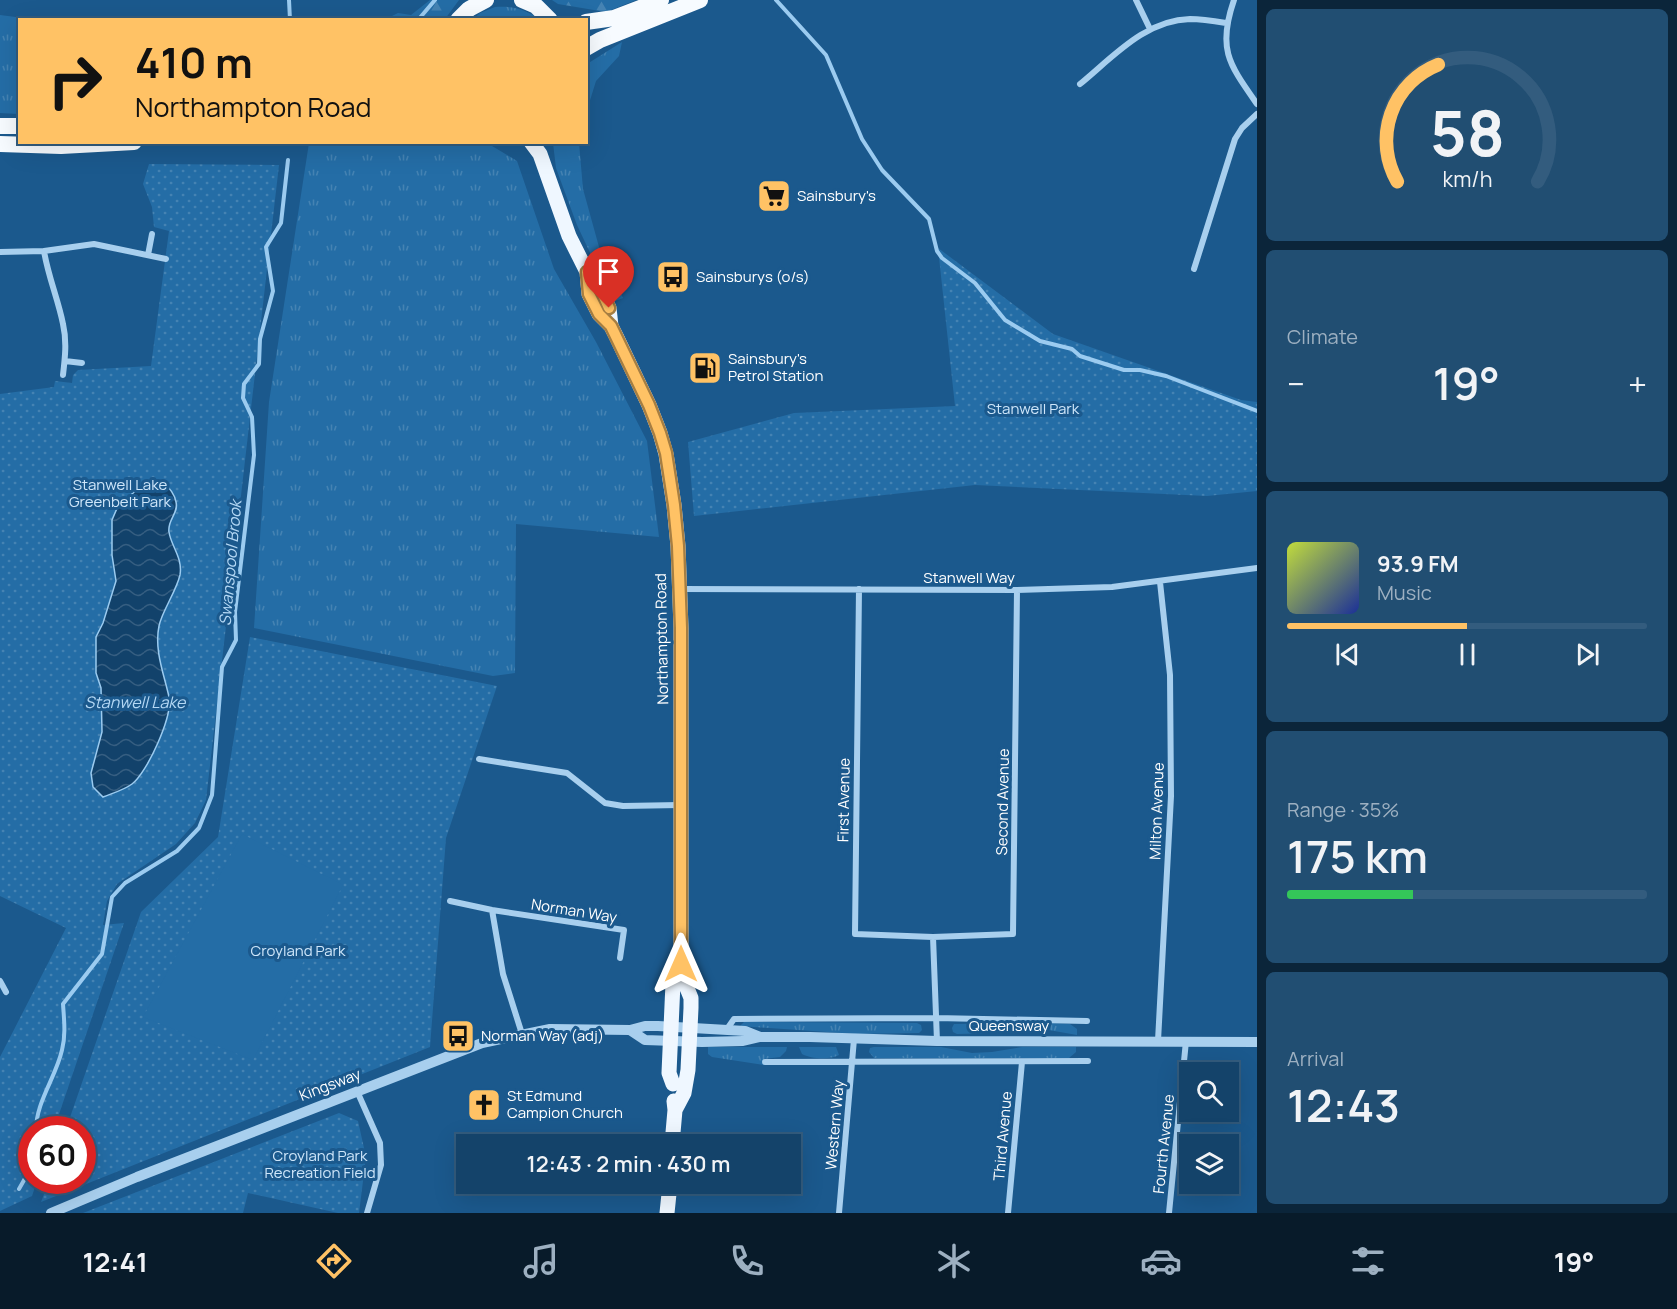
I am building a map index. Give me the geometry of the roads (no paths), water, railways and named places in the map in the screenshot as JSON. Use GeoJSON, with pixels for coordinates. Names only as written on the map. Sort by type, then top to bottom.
{"type":"FeatureCollection","features":[{"type":"Feature","properties":{"kind":"highway"},"geometry":{"type":"LineString","coordinates":[[467,9],[486,0]]}},
{"type":"Feature","properties":{"kind":"highway"},"geometry":{"type":"LineString","coordinates":[[588,22],[614,18],[662,0]]}},
{"type":"Feature","properties":{"kind":"highway"},"geometry":{"type":"LineString","coordinates":[[588,47],[700,0]]}},
{"type":"Feature","properties":{"kind":"highway"},"geometry":{"type":"LineString","coordinates":[[526,1],[554,18]]}},
{"type":"Feature","properties":{"kind":"highway"},"geometry":{"type":"LineString","coordinates":[[0,126],[18,126]]}},
{"type":"Feature","properties":{"kind":"highway"},"geometry":{"type":"LineString","coordinates":[[0,144],[101,144]]}},
{"type":"Feature","properties":{"kind":"main road","name":"Northampton Road"},"geometry":{"type":"LineString","coordinates":[[538,146],[569,236],[587,272],[589,294],[599,314],[611,326],[649,405],[666,453],[675,515],[680,589],[681,964],[691,998],[669,1073],[673,1084],[675,1110],[673,1134]]}},
{"type":"Feature","properties":{"kind":"main road","name":"Northampton Road"},"geometry":{"type":"LineString","coordinates":[[675,1110],[684,1093],[681,1034],[673,983],[681,964]]}},
{"type":"Feature","properties":{"kind":"main road"},"geometry":{"type":"LineString","coordinates":[[667,1213],[669,1194]]}},
{"type":"Feature","properties":{"kind":"street"},"geometry":{"type":"LineString","coordinates":[[1136,0],[1150,29]]}},
{"type":"Feature","properties":{"kind":"street"},"geometry":{"type":"LineString","coordinates":[[1234,0],[1226,23],[1225,40],[1228,55],[1238,78],[1257,104]]}},
{"type":"Feature","properties":{"kind":"street"},"geometry":{"type":"LineString","coordinates":[[1080,84],[1150,29],[1169,22],[1190,19],[1226,23]]}},
{"type":"Feature","properties":{"kind":"street"},"geometry":{"type":"LineString","coordinates":[[1194,269],[1235,139],[1242,128],[1257,114]]}},
{"type":"Feature","properties":{"kind":"street"},"geometry":{"type":"LineString","coordinates":[[148,255],[152,234]]}},
{"type":"Feature","properties":{"kind":"street"},"geometry":{"type":"LineString","coordinates":[[0,252],[45,250],[94,244],[166,259]]}},
{"type":"Feature","properties":{"kind":"street"},"geometry":{"type":"LineString","coordinates":[[45,250],[48,272],[66,343],[63,375]]}},
{"type":"Feature","properties":{"kind":"street"},"geometry":{"type":"LineString","coordinates":[[65,361],[82,363]]}},
{"type":"Feature","properties":{"kind":"street","name":"Stanwell Way"},"geometry":{"type":"LineString","coordinates":[[680,589],[1017,590],[1125,586],[1257,568]]}},
{"type":"Feature","properties":{"kind":"street","name":"Milton Avenue"},"geometry":{"type":"LineString","coordinates":[[1158,1041],[1171,796],[1170,675],[1160,582]]}},
{"type":"Feature","properties":{"kind":"street","name":"First Avenue"},"geometry":{"type":"LineString","coordinates":[[858,590],[855,934],[933,937]]}},
{"type":"Feature","properties":{"kind":"street","name":"Second Avenue"},"geometry":{"type":"LineString","coordinates":[[933,937],[1013,934],[1017,590]]}},
{"type":"Feature","properties":{"kind":"street"},"geometry":{"type":"LineString","coordinates":[[479,759],[567,772],[605,803],[623,806],[681,805]]}},
{"type":"Feature","properties":{"kind":"street","name":"Norman Way"},"geometry":{"type":"LineString","coordinates":[[450,901],[492,910],[624,930],[620,958]]}},
{"type":"Feature","properties":{"kind":"street"},"geometry":{"type":"LineString","coordinates":[[492,910],[503,974],[522,1034]]}},
{"type":"Feature","properties":{"kind":"street"},"geometry":{"type":"LineString","coordinates":[[933,937],[937,1041]]}},
{"type":"Feature","properties":{"kind":"street"},"geometry":{"type":"LineString","coordinates":[[0,981],[6,992]]}},
{"type":"Feature","properties":{"kind":"street","name":"Queensway"},"geometry":{"type":"LineString","coordinates":[[727,1029],[734,1019],[936,1018],[1088,1021]]}},
{"type":"Feature","properties":{"kind":"street","name":"Kingsway"},"geometry":{"type":"LineString","coordinates":[[51,1213],[357,1090],[482,1043],[550,1029],[630,1030],[645,1040],[681,1034]]}},
{"type":"Feature","properties":{"kind":"street","name":"Queensway"},"geometry":{"type":"LineString","coordinates":[[681,1034],[727,1029],[745,1031],[760,1037]]}},
{"type":"Feature","properties":{"kind":"street","name":"Queensway"},"geometry":{"type":"LineString","coordinates":[[681,1034],[742,1041],[760,1037],[937,1041],[1257,1042]]}},
{"type":"Feature","properties":{"kind":"street","name":"Western Way"},"geometry":{"type":"LineString","coordinates":[[839,1213],[854,1039]]}},
{"type":"Feature","properties":{"kind":"street","name":"Fourth Avenue"},"geometry":{"type":"LineString","coordinates":[[1169,1213],[1186,1041]]}},
{"type":"Feature","properties":{"kind":"street"},"geometry":{"type":"LineString","coordinates":[[765,1062],[1088,1061]]}},
{"type":"Feature","properties":{"kind":"street","name":"Third Avenue"},"geometry":{"type":"LineString","coordinates":[[1008,1213],[1022,1062]]}},
{"type":"Feature","properties":{"kind":"street"},"geometry":{"type":"LineString","coordinates":[[357,1090],[380,1143],[381,1165],[367,1213]]}},
{"type":"Feature","properties":{"kind":"water","name":"Stanwell Lake"},"geometry":{"type":"Polygon","coordinates":[[[164,483],[172,491],[176,502],[176,510],[169,532],[180,569],[178,581],[159,626],[158,635],[160,662],[169,697],[167,717],[158,744],[138,778],[126,788],[103,797],[93,787],[91,773],[102,732],[101,688],[96,673],[96,637],[103,623],[116,581],[112,555],[112,520],[118,506],[139,488],[152,490],[164,483]]]}},
{"type":"Feature","properties":{"kind":"waterway","name":"Swanspool Brook"},"geometry":{"type":"LineString","coordinates":[[289,0],[290,18]]}},
{"type":"Feature","properties":{"kind":"waterway"},"geometry":{"type":"LineString","coordinates":[[420,18],[435,0]]}},
{"type":"Feature","properties":{"kind":"waterway"},"geometry":{"type":"LineString","coordinates":[[776,0],[826,55],[862,139],[882,170],[929,219],[937,251],[942,258],[975,283],[1005,320],[1040,341],[1072,349],[1080,356],[1124,370],[1140,370],[1166,376],[1257,411]]}},
{"type":"Feature","properties":{"kind":"waterway","name":"Swanspool Brook"},"geometry":{"type":"LineString","coordinates":[[38,1116],[63,1044],[63,1004],[102,954],[112,897],[125,883],[177,851],[199,828],[212,795],[222,667],[236,640],[235,612],[254,455],[252,417],[243,398],[244,384],[259,364],[260,339],[273,291],[266,247],[281,223],[288,160]]}},
{"type":"Feature","properties":{"kind":"place","name":"Sainsbury's"},"geometry":{"type":"Point","coordinates":[774,196]}},
{"type":"Feature","properties":{"kind":"place","name":"Sainsburys (o/s)"},"geometry":{"type":"Point","coordinates":[673,277]}},
{"type":"Feature","properties":{"kind":"place","name":"Sainsbury's Petrol Station"},"geometry":{"type":"Point","coordinates":[705,368]}},
{"type":"Feature","properties":{"kind":"place","name":"Norman Way (adj)"},"geometry":{"type":"Point","coordinates":[458,1036]}},
{"type":"Feature","properties":{"kind":"place","name":"St Edmund Campion Church"},"geometry":{"type":"Point","coordinates":[484,1105]}},
{"type":"Feature","properties":{"kind":"park label","name":"Stanwell Park"},"geometry":{"type":"Point","coordinates":[1033,409]}},
{"type":"Feature","properties":{"kind":"park label","name":"Stanwell Lake Greenbelt Park"},"geometry":{"type":"Point","coordinates":[120,494]}},
{"type":"Feature","properties":{"kind":"park label","name":"Croyland Park"},"geometry":{"type":"Point","coordinates":[298,951]}},
{"type":"Feature","properties":{"kind":"park label","name":"Croyland Park Recreation Field"},"geometry":{"type":"Point","coordinates":[320,1164]}}]}
